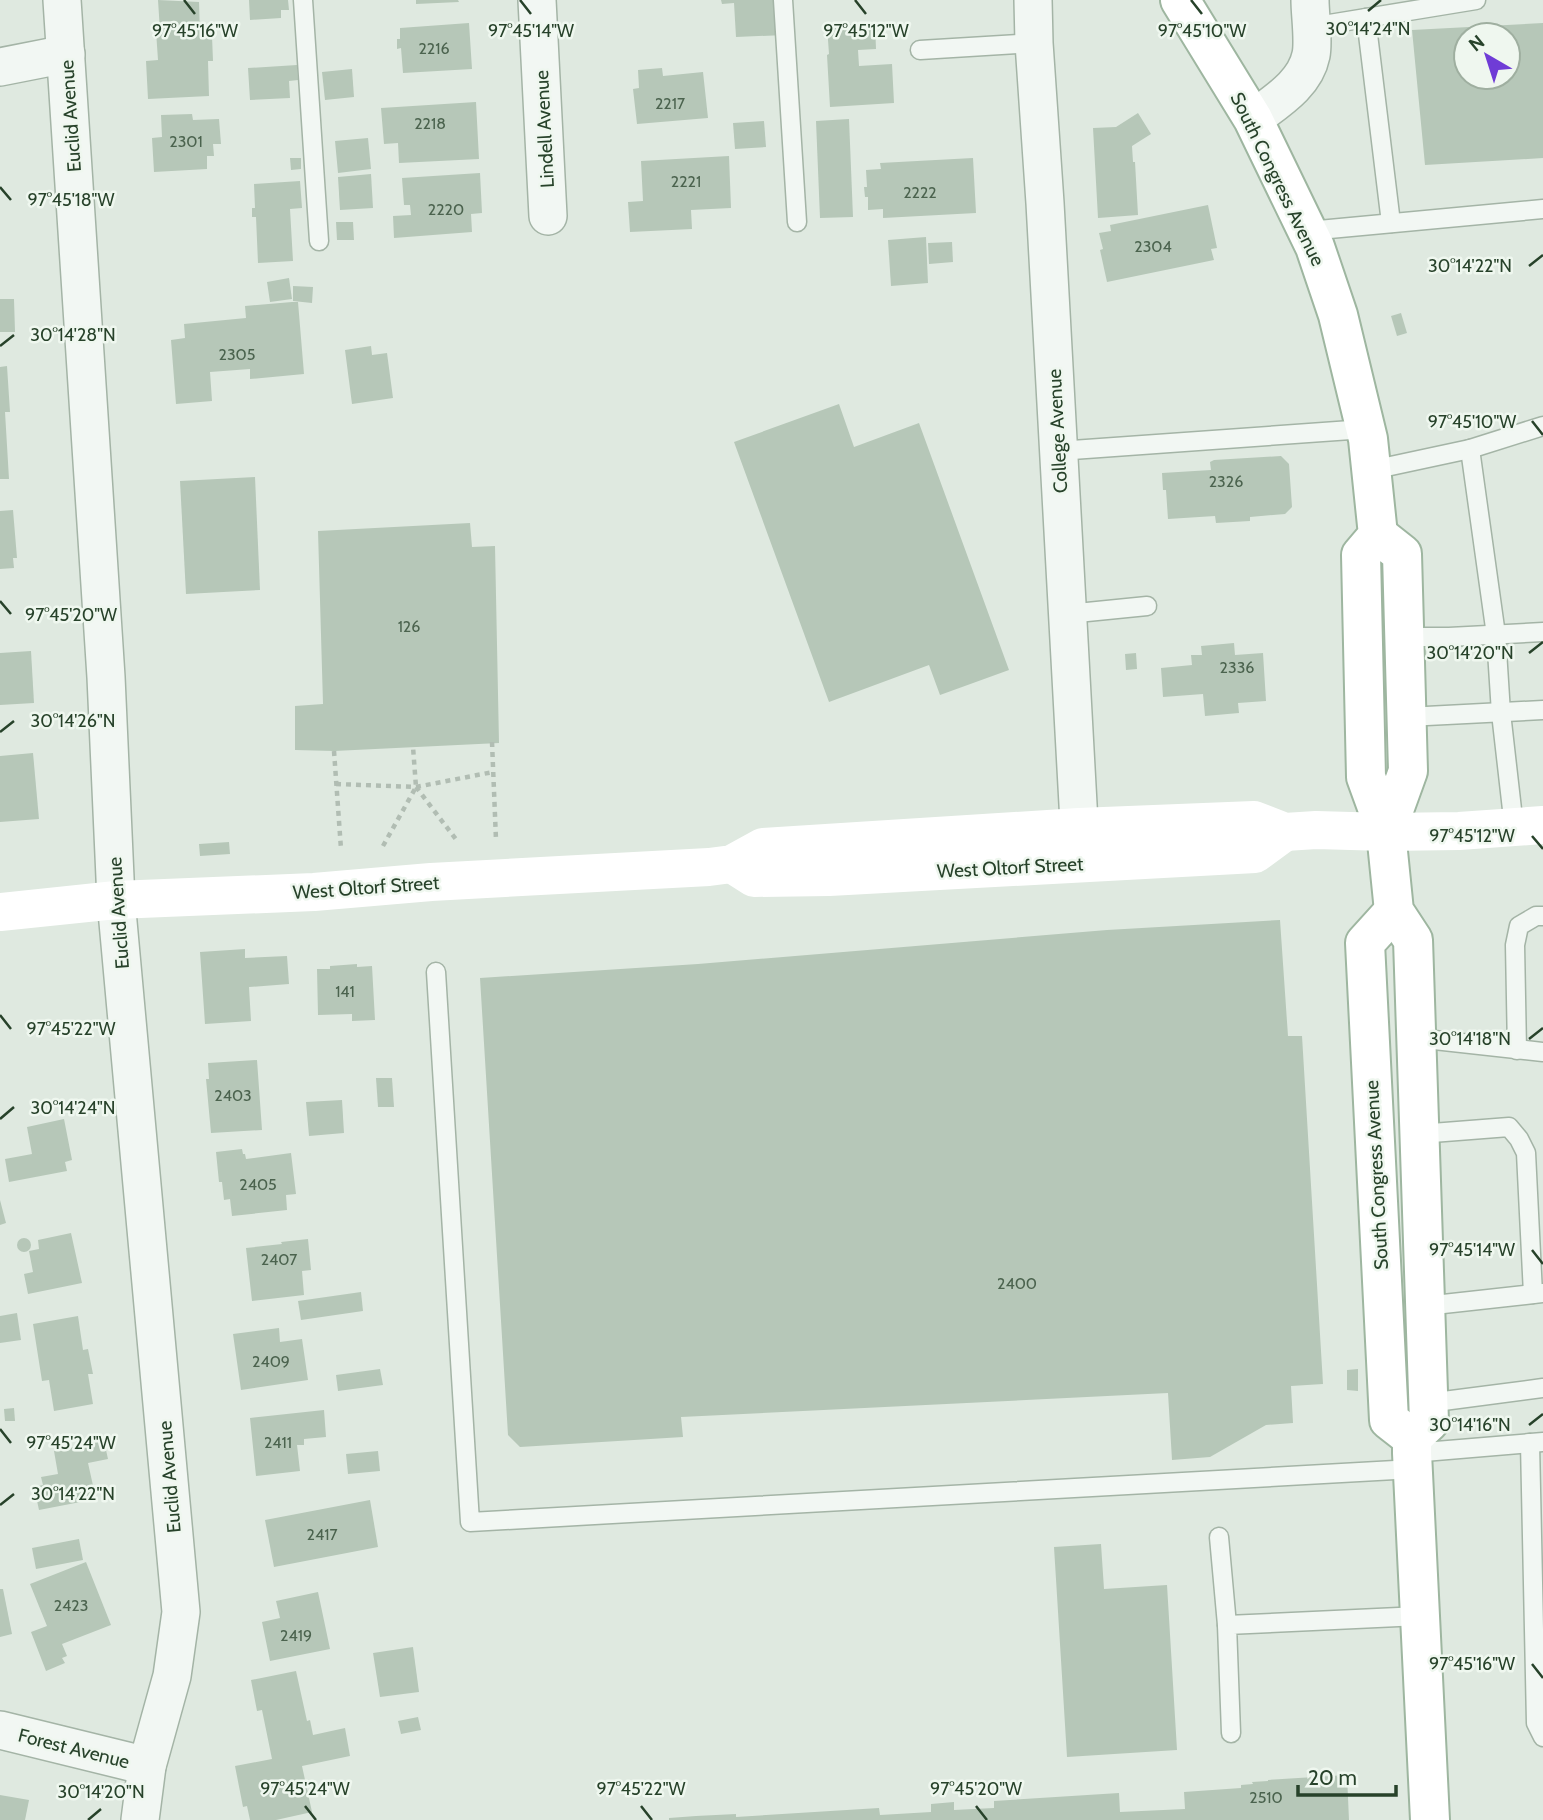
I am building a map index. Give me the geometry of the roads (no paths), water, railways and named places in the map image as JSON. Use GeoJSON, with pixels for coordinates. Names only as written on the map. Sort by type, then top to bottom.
{"type":"FeatureCollection","features":[{"type":"Feature","properties":{"kind":"main road","name":"South Congress Avenue"},"geometry":{"type":"LineString","coordinates":[[1180,0],[1253,119],[1315,247],[1338,315],[1365,429],[1378,536]]}},
{"type":"Feature","properties":{"kind":"main road"},"geometry":{"type":"LineString","coordinates":[[1386,832],[1408,771],[1407,717],[1402,554],[1378,536],[1361,555],[1366,777],[1386,832],[1394,911],[1413,940],[1429,1422],[1412,1453],[1430,1820]]}},
{"type":"Feature","properties":{"kind":"main road","name":"West Oltorf Street"},"geometry":{"type":"LineString","coordinates":[[0,912],[116,900],[314,892],[431,882],[732,864],[754,878],[829,877],[1080,845],[1255,854],[1285,832],[1459,831],[1528,826]]}},
{"type":"Feature","properties":{"kind":"main road","name":"South Congress Avenue"},"geometry":{"type":"LineString","coordinates":[[1394,911],[1364,943],[1389,1420],[1412,1453]]}},
{"type":"Feature","properties":{"kind":"street","name":"Euclid Avenue"},"geometry":{"type":"LineString","coordinates":[[62,0],[106,677],[116,900],[181,1612],[172,1676],[147,1766],[140,1820]]}},
{"type":"Feature","properties":{"kind":"street","name":"Lindell Avenue"},"geometry":{"type":"LineString","coordinates":[[537,0],[548,216]]}},
{"type":"Feature","properties":{"kind":"street","name":"College Avenue"},"geometry":{"type":"LineString","coordinates":[[1033,0],[1080,845]]}},
{"type":"Feature","properties":{"kind":"street"},"geometry":{"type":"LineString","coordinates":[[1253,119],[1291,89],[1304,74],[1311,54],[1310,13]]}},
{"type":"Feature","properties":{"kind":"street"},"geometry":{"type":"LineString","coordinates":[[0,67],[66,54]]}},
{"type":"Feature","properties":{"kind":"street","name":"Forest Avenue"},"geometry":{"type":"LineString","coordinates":[[0,1730],[147,1766]]}},
{"type":"Feature","properties":{"kind":"lane"},"geometry":{"type":"LineString","coordinates":[[303,0],[319,241]]}},
{"type":"Feature","properties":{"kind":"lane"},"geometry":{"type":"LineString","coordinates":[[783,0],[797,222]]}},
{"type":"Feature","properties":{"kind":"lane"},"geometry":{"type":"LineString","coordinates":[[1310,13],[1366,18],[1476,0]]}},
{"type":"Feature","properties":{"kind":"lane"},"geometry":{"type":"LineString","coordinates":[[1366,18],[1391,223]]}},
{"type":"Feature","properties":{"kind":"lane"},"geometry":{"type":"LineString","coordinates":[[920,50],[1034,43]]}},
{"type":"Feature","properties":{"kind":"lane"},"geometry":{"type":"LineString","coordinates":[[1308,231],[1543,209]]}},
{"type":"Feature","properties":{"kind":"lane"},"geometry":{"type":"LineString","coordinates":[[1371,470],[1471,449],[1543,426]]}},
{"type":"Feature","properties":{"kind":"lane"},"geometry":{"type":"LineString","coordinates":[[1058,450],[1365,429]]}},
{"type":"Feature","properties":{"kind":"lane"},"geometry":{"type":"LineString","coordinates":[[1471,449],[1496,635],[1502,713],[1528,826]]}},
{"type":"Feature","properties":{"kind":"lane"},"geometry":{"type":"LineString","coordinates":[[1067,614],[1147,607]]}},
{"type":"Feature","properties":{"kind":"lane"},"geometry":{"type":"LineString","coordinates":[[1404,636],[1449,637],[1543,632]]}},
{"type":"Feature","properties":{"kind":"lane"},"geometry":{"type":"LineString","coordinates":[[1407,717],[1543,710]]}},
{"type":"Feature","properties":{"kind":"lane"},"geometry":{"type":"LineString","coordinates":[[1517,1050],[1515,945],[1519,926],[1539,916]]}},
{"type":"Feature","properties":{"kind":"lane"},"geometry":{"type":"LineString","coordinates":[[436,972],[470,1522],[1536,1443],[1536,1723],[1543,1737]]}},
{"type":"Feature","properties":{"kind":"lane"},"geometry":{"type":"LineString","coordinates":[[1416,1038],[1543,1052]]}},
{"type":"Feature","properties":{"kind":"lane"},"geometry":{"type":"LineString","coordinates":[[1419,1134],[1509,1127],[1519,1139],[1526,1153],[1538,1294],[1425,1306]]}},
{"type":"Feature","properties":{"kind":"lane"},"geometry":{"type":"LineString","coordinates":[[1428,1403],[1543,1388]]}},
{"type":"Feature","properties":{"kind":"lane"},"geometry":{"type":"LineString","coordinates":[[1219,1537],[1227,1625],[1231,1732]]}},
{"type":"Feature","properties":{"kind":"lane"},"geometry":{"type":"LineString","coordinates":[[1227,1625],[1420,1616]]}}]}
